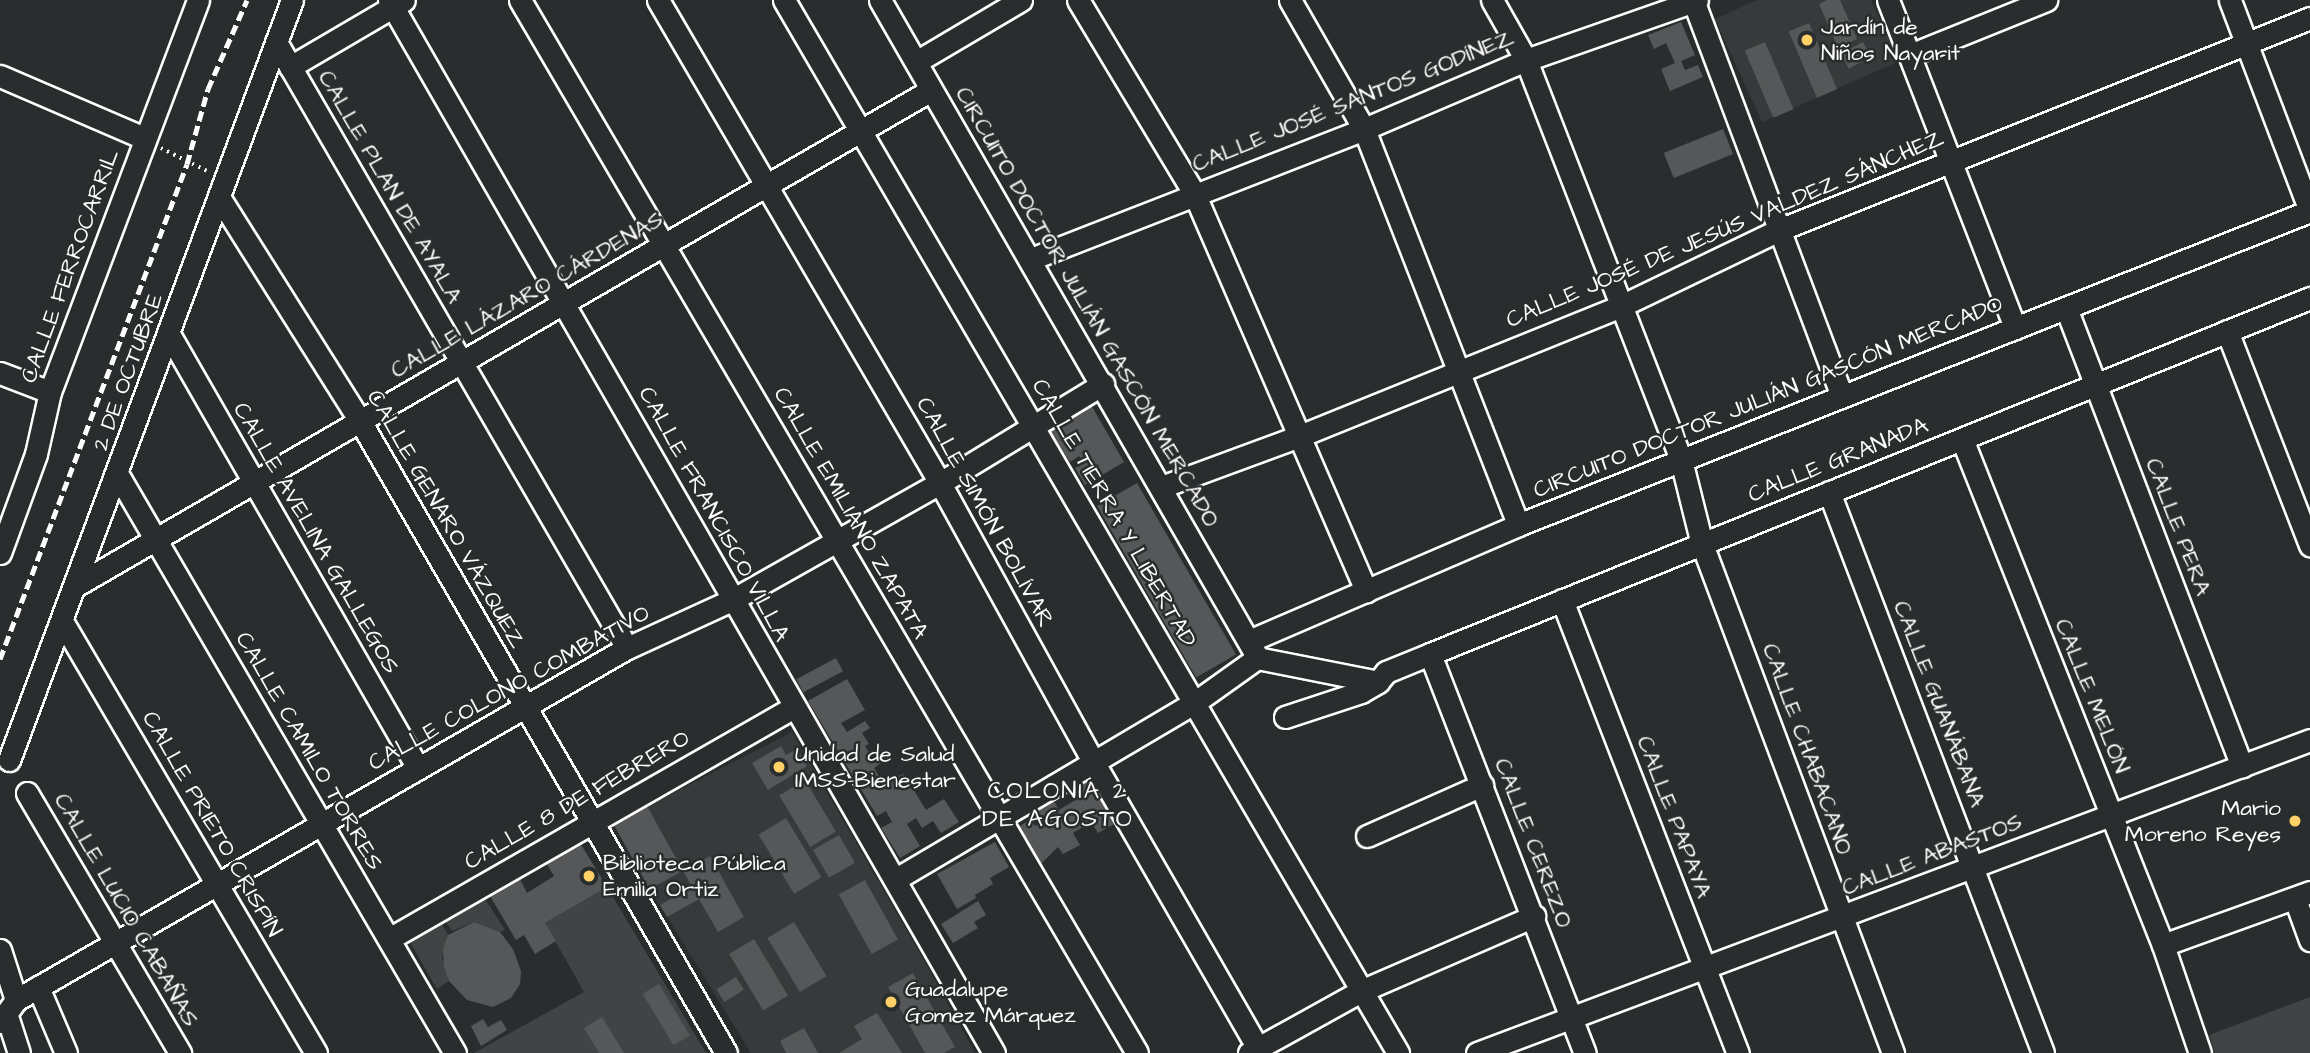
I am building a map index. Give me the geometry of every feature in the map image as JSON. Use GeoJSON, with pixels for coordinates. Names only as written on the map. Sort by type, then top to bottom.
{"type":"FeatureCollection","features":[{"type":"Feature","properties":{"kind":"street","name":"CALLE FERROCARRIL"},"geometry":{"type":"LineString","coordinates":[[0,552],[36,454],[50,392],[198,0]]}},
{"type":"Feature","properties":{"kind":"street","name":"2 DE OCTUBRE"},"geometry":{"type":"LineString","coordinates":[[9,760],[118,475],[292,0]]}},
{"type":"Feature","properties":{"kind":"street","name":"CALLE EMILIANO ZAPATA"},"geometry":{"type":"LineString","coordinates":[[520,0],[1137,1053]]}},
{"type":"Feature","properties":{"kind":"street","name":"CALLE SIMÓN BOLÍVAR"},"geometry":{"type":"LineString","coordinates":[[658,0],[940,483],[1256,1051]]}},
{"type":"Feature","properties":{"kind":"street","name":"CALLE TIERRA Y LIBERTAD"},"geometry":{"type":"LineString","coordinates":[[784,0],[1398,1053]]}},
{"type":"Feature","properties":{"kind":"street","name":"CIRCUITO DOCTOR JULIÁN GASCÓN MERCADO"},"geometry":{"type":"LineString","coordinates":[[880,0],[1253,649],[1366,592],[1518,525],[2310,211]]}},
{"type":"Feature","properties":{"kind":"street"},"geometry":{"type":"LineString","coordinates":[[916,62],[1021,0]]}},
{"type":"Feature","properties":{"kind":"street"},"geometry":{"type":"LineString","coordinates":[[1078,0],[1194,193],[1366,592]]}},
{"type":"Feature","properties":{"kind":"street"},"geometry":{"type":"LineString","coordinates":[[1290,0],[1364,129],[1518,525]]}},
{"type":"Feature","properties":{"kind":"street","name":"CALLE CHABACANO"},"geometry":{"type":"LineString","coordinates":[[1492,0],[1526,60],[1681,460],[1702,544],[1892,1053]]}},
{"type":"Feature","properties":{"kind":"street"},"geometry":{"type":"LineString","coordinates":[[1694,0],[1842,396]]}},
{"type":"Feature","properties":{"kind":"street","name":"CALLE JOSÉ SANTOS GODÍNEZ"},"geometry":{"type":"LineString","coordinates":[[1031,259],[1194,193],[1364,129],[1526,60],[1694,0]]}},
{"type":"Feature","properties":{"kind":"street"},"geometry":{"type":"LineString","coordinates":[[1888,0],[2015,328]]}},
{"type":"Feature","properties":{"kind":"street"},"geometry":{"type":"LineString","coordinates":[[1910,55],[2046,0]]}},
{"type":"Feature","properties":{"kind":"street"},"geometry":{"type":"LineString","coordinates":[[2230,0],[2310,211]]}},
{"type":"Feature","properties":{"kind":"street"},"geometry":{"type":"LineString","coordinates":[[290,67],[396,2]]}},
{"type":"Feature","properties":{"kind":"street","name":"CALLE FRANCISCO VILLA"},"geometry":{"type":"LineString","coordinates":[[396,2],[792,708],[896,879],[994,1053]]}},
{"type":"Feature","properties":{"kind":"street","name":"CALLE JOSÉ DE JESÚS VALDEZ SÁNCHEZ"},"geometry":{"type":"LineString","coordinates":[[1161,487],[1297,437],[1457,370],[1621,306],[1779,230],[2310,18]]}},
{"type":"Feature","properties":{"kind":"street","name":"CALLE PLAN DE AYALA"},"geometry":{"type":"LineString","coordinates":[[276,42],[626,648]]}},
{"type":"Feature","properties":{"kind":"street"},"geometry":{"type":"LineString","coordinates":[[0,76],[144,138]]}},
{"type":"Feature","properties":{"kind":"street","name":"CALLE LÁZARO CÁRDENAS"},"geometry":{"type":"LineString","coordinates":[[75,586],[932,90]]}},
{"type":"Feature","properties":{"kind":"street","name":"CALLE GENARO VÁZQUEZ"},"geometry":{"type":"LineString","coordinates":[[219,197],[360,421],[726,1053]]}},
{"type":"Feature","properties":{"kind":"street","name":"CALLE GRANADA"},"geometry":{"type":"LineString","coordinates":[[1285,717],[1361,692],[1382,677],[1430,654],[2310,298]]}},
{"type":"Feature","properties":{"kind":"street","name":"CALLE PERA"},"geometry":{"type":"LineString","coordinates":[[2066,308],[2242,766]]}},
{"type":"Feature","properties":{"kind":"street"},"geometry":{"type":"LineString","coordinates":[[2227,331],[2310,545]]}},
{"type":"Feature","properties":{"kind":"street","name":"CALLE AVELINA GALLEGOS"},"geometry":{"type":"LineString","coordinates":[[169,334],[418,768]]}},
{"type":"Feature","properties":{"kind":"street"},"geometry":{"type":"LineString","coordinates":[[0,373],[50,392]]}},
{"type":"Feature","properties":{"kind":"street","name":"CALLE COLONO COMBATIVO"},"geometry":{"type":"LineString","coordinates":[[7,1012],[38,987],[626,648],[732,600],[836,539],[940,483],[1103,384]]}},
{"type":"Feature","properties":{"kind":"street","name":"CALLE MELÓN"},"geometry":{"type":"LineString","coordinates":[[1962,439],[2162,945],[2200,1053]]}},
{"type":"Feature","properties":{"kind":"street","name":"CALLE CAMILO TORRES"},"geometry":{"type":"LineString","coordinates":[[118,475],[455,1053]]}},
{"type":"Feature","properties":{"kind":"street","name":"CALLE GUANÁBANA"},"geometry":{"type":"LineString","coordinates":[[1829,492],[2043,1053]]}},
{"type":"Feature","properties":{"kind":"street","name":"CALLE PAPAYA"},"geometry":{"type":"LineString","coordinates":[[1562,600],[1738,1053]]}},
{"type":"Feature","properties":{"kind":"street","name":"CALLE PRIETO CRISPÍN"},"geometry":{"type":"LineString","coordinates":[[62,621],[316,1053]]}},
{"type":"Feature","properties":{"kind":"street"},"geometry":{"type":"LineString","coordinates":[[896,879],[1194,703],[1253,649],[1382,677]]}},
{"type":"Feature","properties":{"kind":"street","name":"CALLE CEREZO"},"geometry":{"type":"LineString","coordinates":[[1430,654],[1585,1053]]}},
{"type":"Feature","properties":{"kind":"street","name":"CALLE 8 DE FEBRERO"},"geometry":{"type":"LineString","coordinates":[[389,939],[792,708]]}},
{"type":"Feature","properties":{"kind":"street","name":"CALLE ABASTOS"},"geometry":{"type":"LineString","coordinates":[[1478,1053],[1572,1020],[2310,740]]}},
{"type":"Feature","properties":{"kind":"street"},"geometry":{"type":"LineString","coordinates":[[1367,836],[1482,785]]}},
{"type":"Feature","properties":{"kind":"street","name":"CALLE LUCIO CABAÑAS"},"geometry":{"type":"LineString","coordinates":[[27,793],[180,1053]]}},
{"type":"Feature","properties":{"kind":"street"},"geometry":{"type":"LineString","coordinates":[[2162,945],[2302,895],[2310,940]]}},
{"type":"Feature","properties":{"kind":"street"},"geometry":{"type":"LineString","coordinates":[[1256,1051],[1361,991],[1534,916]]}},
{"type":"Feature","properties":{"kind":"street"},"geometry":{"type":"LineString","coordinates":[[0,950],[7,1012],[19,1053]]}},
{"type":"Feature","properties":{"kind":"street"},"geometry":{"type":"LineString","coordinates":[[38,987],[66,1053]]}},
{"type":"Feature","properties":{"kind":"path"},"geometry":{"type":"LineString","coordinates":[[144,138],[187,164],[228,177]]}},
{"type":"Feature","properties":{"kind":"shaded area","name":"Jardín de Niños Nayarit"},"geometry":{"type":"Polygon","coordinates":[[[1757,0],[1871,0],[1899,61],[1762,122],[1715,19],[1757,0]]]}},
{"type":"Feature","properties":{"kind":"shaded area"},"geometry":{"type":"Polygon","coordinates":[[[792,732],[975,1053],[751,1053],[613,824],[792,732]]]}},
{"type":"Feature","properties":{"kind":"shaded area"},"geometry":{"type":"Polygon","coordinates":[[[607,887],[706,1053],[474,1053],[584,992],[545,923],[607,887]]]}},
{"type":"Feature","properties":{"kind":"shaded area"},"geometry":{"type":"Polygon","coordinates":[[[485,899],[505,930],[500,932],[474,922],[452,931],[446,922],[485,899]]]}},
{"type":"Feature","properties":{"kind":"shaded area"},"geometry":{"type":"Polygon","coordinates":[[[442,924],[448,935],[442,957],[449,981],[437,989],[410,942],[442,924]]]}},
{"type":"Feature","properties":{"kind":"shaded area"},"geometry":{"type":"Polygon","coordinates":[[[2310,997],[2310,1053],[2215,1053],[2209,1035],[2310,997]]]}},
{"type":"Feature","properties":{"kind":"building"},"geometry":{"type":"Polygon","coordinates":[[[1827,0],[1840,0],[1857,39],[1838,48],[1819,4],[1827,0]]]}},
{"type":"Feature","properties":{"kind":"building"},"geometry":{"type":"Polygon","coordinates":[[[1681,22],[1695,55],[1681,61],[1685,70],[1698,65],[1703,77],[1670,91],[1661,69],[1675,63],[1666,43],[1654,49],[1648,35],[1681,22]]]}},
{"type":"Feature","properties":{"kind":"building"},"geometry":{"type":"Polygon","coordinates":[[[1809,23],[1837,89],[1817,98],[1789,32],[1809,23]]]}},
{"type":"Feature","properties":{"kind":"building"},"geometry":{"type":"Polygon","coordinates":[[[1765,42],[1794,109],[1773,118],[1745,51],[1765,42]]]}},
{"type":"Feature","properties":{"kind":"building"},"geometry":{"type":"Polygon","coordinates":[[[1863,42],[1871,57],[1849,69],[1841,54],[1863,42]]]}},
{"type":"Feature","properties":{"kind":"building"},"geometry":{"type":"Polygon","coordinates":[[[1723,129],[1733,154],[1674,178],[1664,153],[1723,129]]]}},
{"type":"Feature","properties":{"kind":"building"},"geometry":{"type":"Polygon","coordinates":[[[1091,405],[1124,462],[1085,485],[1075,468],[1084,462],[1079,456],[1070,462],[1049,430],[1091,405]]]}},
{"type":"Feature","properties":{"kind":"building"},"geometry":{"type":"Polygon","coordinates":[[[1137,483],[1236,654],[1196,677],[1097,506],[1137,483]]]}},
{"type":"Feature","properties":{"kind":"building"},"geometry":{"type":"Polygon","coordinates":[[[836,658],[843,671],[803,692],[796,679],[836,658]]]}},
{"type":"Feature","properties":{"kind":"building"},"geometry":{"type":"Polygon","coordinates":[[[847,679],[865,710],[841,723],[847,732],[865,721],[870,728],[862,733],[869,744],[865,746],[872,758],[879,754],[884,761],[874,768],[882,781],[904,774],[926,810],[944,799],[959,822],[941,833],[933,821],[922,828],[916,818],[907,824],[920,846],[900,858],[881,828],[892,822],[886,811],[877,816],[808,701],[847,679]]]}},
{"type":"Feature","properties":{"kind":"building"},"geometry":{"type":"Polygon","coordinates":[[[781,746],[786,755],[797,749],[807,766],[768,790],[752,763],[781,746]]]}},
{"type":"Feature","properties":{"kind":"building"},"geometry":{"type":"Polygon","coordinates":[[[1092,779],[1118,822],[1098,833],[1091,822],[1073,833],[1080,845],[1063,854],[1058,847],[1039,866],[1015,829],[1031,819],[1035,826],[1043,821],[1037,811],[1054,801],[1059,810],[1077,799],[1073,791],[1092,779]]]}},
{"type":"Feature","properties":{"kind":"building"},"geometry":{"type":"Polygon","coordinates":[[[805,780],[836,831],[810,847],[779,795],[805,780]]]}},
{"type":"Feature","properties":{"kind":"building"},"geometry":{"type":"Polygon","coordinates":[[[647,806],[683,871],[650,889],[614,824],[647,806]]]}},
{"type":"Feature","properties":{"kind":"building"},"geometry":{"type":"Polygon","coordinates":[[[786,818],[822,877],[794,894],[759,834],[786,818]]]}},
{"type":"Feature","properties":{"kind":"building"},"geometry":{"type":"Polygon","coordinates":[[[839,835],[855,863],[829,878],[813,850],[839,835]]]}},
{"type":"Feature","properties":{"kind":"building"},"geometry":{"type":"Polygon","coordinates":[[[995,842],[1009,867],[990,878],[993,884],[975,895],[976,898],[957,909],[937,874],[995,842]]]}},
{"type":"Feature","properties":{"kind":"building"},"geometry":{"type":"Polygon","coordinates":[[[580,843],[607,887],[545,923],[556,941],[535,954],[524,935],[516,940],[490,896],[520,879],[527,893],[554,876],[546,863],[580,843]]]}},
{"type":"Feature","properties":{"kind":"building"},"geometry":{"type":"Polygon","coordinates":[[[710,856],[744,917],[718,932],[699,899],[667,917],[660,905],[692,887],[683,871],[710,856]]]}},
{"type":"Feature","properties":{"kind":"building"},"geometry":{"type":"Polygon","coordinates":[[[865,880],[898,939],[872,954],[839,895],[865,880]]]}},
{"type":"Feature","properties":{"kind":"building"},"geometry":{"type":"Polygon","coordinates":[[[978,901],[986,915],[974,922],[978,928],[953,943],[941,924],[978,901]]]}},
{"type":"Feature","properties":{"kind":"building"},"geometry":{"type":"Polygon","coordinates":[[[474,922],[500,932],[513,949],[521,971],[520,984],[511,998],[493,1007],[467,1000],[449,981],[444,967],[443,948],[448,935],[474,922]]]}},
{"type":"Feature","properties":{"kind":"building"},"geometry":{"type":"Polygon","coordinates":[[[794,922],[826,976],[800,992],[767,938],[794,922]]]}},
{"type":"Feature","properties":{"kind":"building"},"geometry":{"type":"Polygon","coordinates":[[[754,939],[788,996],[763,1011],[729,954],[754,939]]]}},
{"type":"Feature","properties":{"kind":"building"},"geometry":{"type":"Polygon","coordinates":[[[913,973],[955,1047],[944,1053],[925,1053],[888,987],[913,973]]]}},
{"type":"Feature","properties":{"kind":"building"},"geometry":{"type":"Polygon","coordinates":[[[736,977],[744,990],[724,1002],[716,989],[736,977]]]}},
{"type":"Feature","properties":{"kind":"building"},"geometry":{"type":"Polygon","coordinates":[[[659,984],[690,1035],[674,1045],[643,994],[659,984]]]}},
{"type":"Feature","properties":{"kind":"building"},"geometry":{"type":"Polygon","coordinates":[[[877,1013],[902,1053],[839,1053],[862,1039],[854,1026],[877,1013]]]}},
{"type":"Feature","properties":{"kind":"building"},"geometry":{"type":"Polygon","coordinates":[[[602,1017],[624,1053],[599,1053],[584,1028],[602,1017]]]}},
{"type":"Feature","properties":{"kind":"building"},"geometry":{"type":"Polygon","coordinates":[[[483,1019],[488,1027],[501,1020],[507,1030],[481,1046],[471,1026],[483,1019]]]}},
{"type":"Feature","properties":{"kind":"building"},"geometry":{"type":"Polygon","coordinates":[[[804,1028],[818,1053],[786,1053],[780,1041],[804,1028]]]}},
{"type":"Feature","properties":{"kind":"railway"},"geometry":{"type":"LineString","coordinates":[[0,659],[187,164],[208,89],[247,0]]}},
{"type":"Feature","properties":{"kind":"place","name":"Jardín de Niños Nayarit"},"geometry":{"type":"Point","coordinates":[1807,40]}},
{"type":"Feature","properties":{"kind":"place","name":"Unidad de Salud IMSS-Bienestar"},"geometry":{"type":"Point","coordinates":[779,767]}},
{"type":"Feature","properties":{"kind":"place","name":"Mario Moreno Reyes"},"geometry":{"type":"Point","coordinates":[2295,821]}},
{"type":"Feature","properties":{"kind":"place","name":"Biblioteca Pública Emilia Ortiz"},"geometry":{"type":"Point","coordinates":[589,876]}},
{"type":"Feature","properties":{"kind":"place","name":"Guadalupe Gomez Márquez"},"geometry":{"type":"Point","coordinates":[891,1002]}},
{"type":"Feature","properties":{"kind":"district","name":"COLONIA 2 DE AGOSTO"},"geometry":{"type":"Point","coordinates":[1058,806]}}]}
